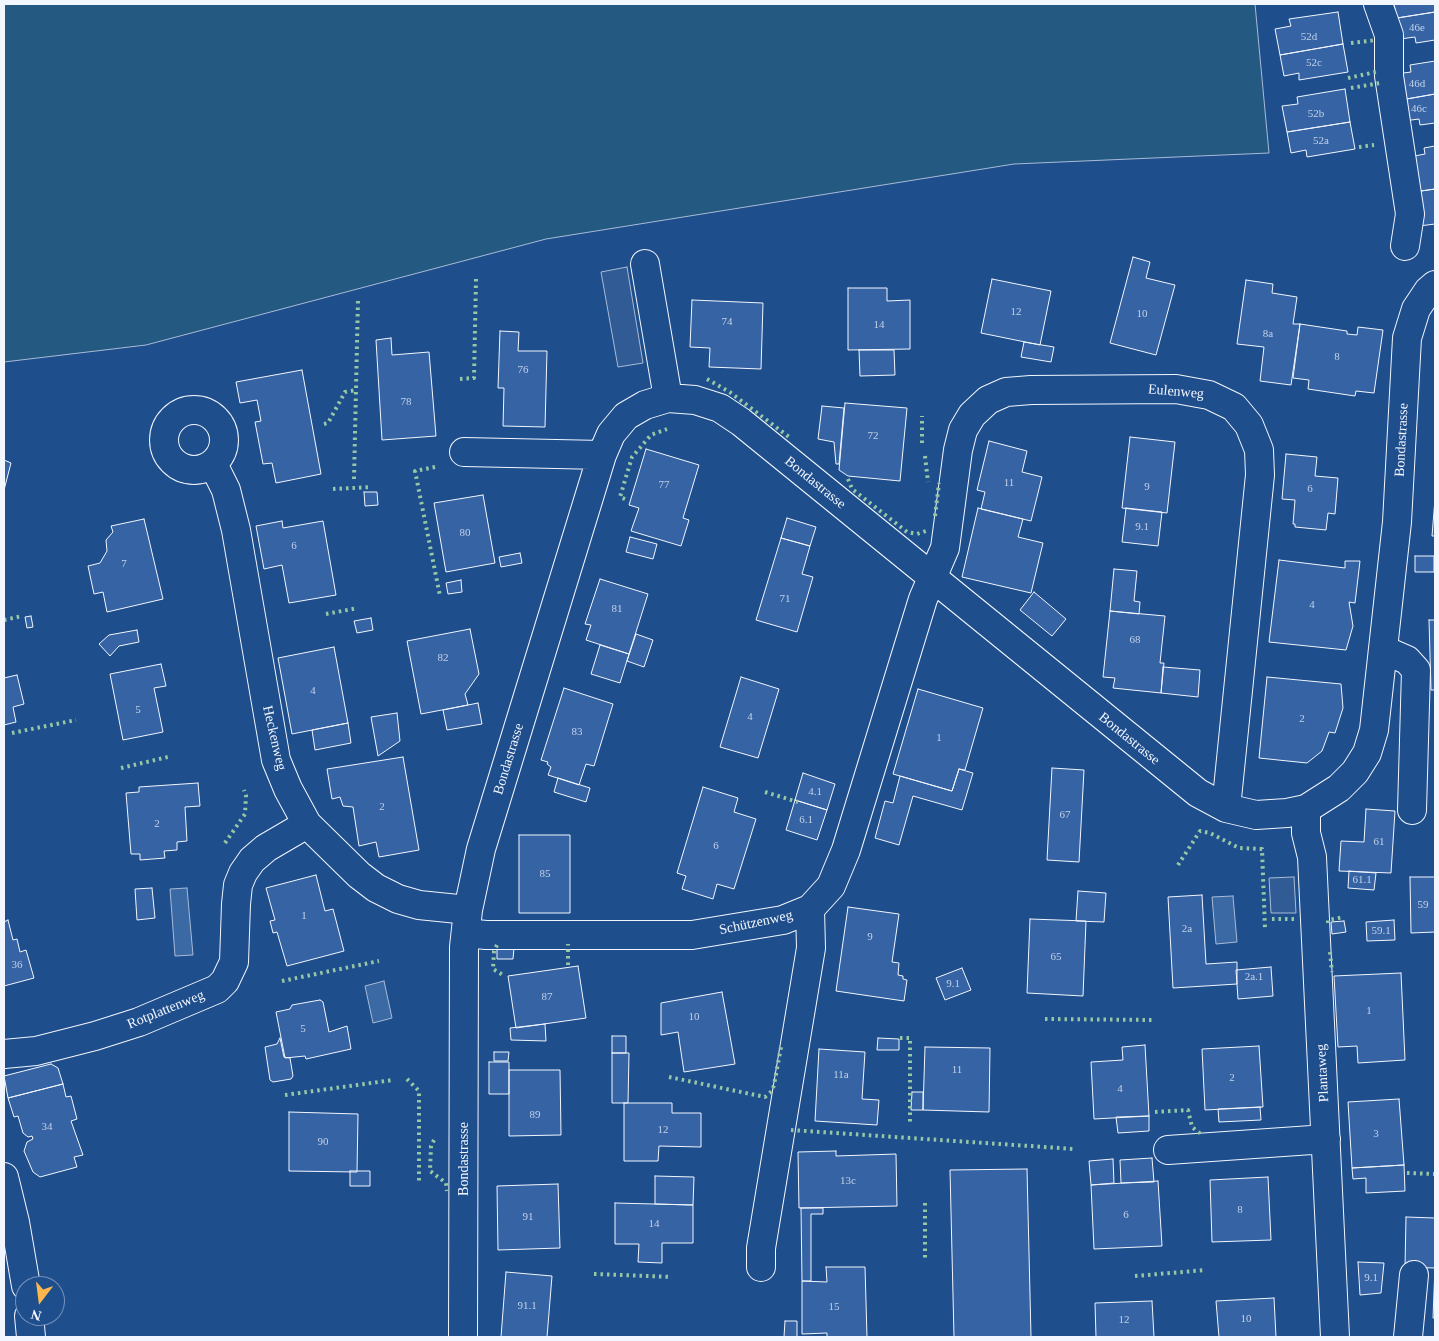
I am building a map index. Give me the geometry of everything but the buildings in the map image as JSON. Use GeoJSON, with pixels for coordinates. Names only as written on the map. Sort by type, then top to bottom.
{"type":"FeatureCollection","features":[{"type":"Feature","properties":{"kind":"street"},"geometry":{"type":"LineString","coordinates":[[1378,4],[1389,35],[1389,76],[1410,214],[1405,246]]}},
{"type":"Feature","properties":{"kind":"street"},"geometry":{"type":"LineString","coordinates":[[645,264],[668,398]]}},
{"type":"Feature","properties":{"kind":"street","name":"Bondastrasse"},"geometry":{"type":"LineString","coordinates":[[464,1337],[467,922],[482,849],[602,455],[611,434],[626,416],[645,405],[668,398],[695,400],[720,408],[741,422],[932,579],[1198,793],[1226,808],[1256,815],[1287,813],[1306,809],[1339,788],[1355,772],[1367,753],[1374,730],[1384,650],[1403,448],[1407,338],[1416,309],[1428,291],[1435,285]]}},
{"type":"Feature","properties":{"kind":"street","name":"Eulenweg"},"geometry":{"type":"LineString","coordinates":[[932,579],[945,548],[958,450],[963,430],[972,415],[988,400],[1006,392],[1031,390],[1176,389],[1209,395],[1234,407],[1249,425],[1259,450],[1260,475],[1226,808]]}},
{"type":"Feature","properties":{"kind":"street"},"geometry":{"type":"LineString","coordinates":[[464,452],[602,455]]}},
{"type":"Feature","properties":{"kind":"street","name":"Heckenweg"},"geometry":{"type":"LineString","coordinates":[[213,464],[226,490],[236,530],[276,760],[288,790],[307,824],[359,876],[376,888],[398,899],[467,922]]}},
{"type":"Feature","properties":{"kind":"street","name":"Schützenweg"},"geometry":{"type":"LineString","coordinates":[[467,922],[486,935],[692,935],[783,920],[810,909],[831,886],[846,850],[923,599],[932,579]]}},
{"type":"Feature","properties":{"kind":"street"},"geometry":{"type":"LineString","coordinates":[[1384,650],[1407,660],[1416,670],[1412,810]]}},
{"type":"Feature","properties":{"kind":"street","name":"Plantaweg"},"geometry":{"type":"LineString","coordinates":[[1306,809],[1306,833],[1312,857],[1335,1337]]}},
{"type":"Feature","properties":{"kind":"street","name":"Rotplattenweg"},"geometry":{"type":"LineString","coordinates":[[4,1054],[36,1051],[95,1036],[147,1019],[217,989],[225,981],[234,962],[236,904],[238,885],[243,873],[252,860],[266,848],[307,824]]}},
{"type":"Feature","properties":{"kind":"street"},"geometry":{"type":"LineString","coordinates":[[761,1267],[761,1248],[811,948],[810,909]]}},
{"type":"Feature","properties":{"kind":"street"},"geometry":{"type":"LineString","coordinates":[[1168,1150],[1326,1139]]}},
{"type":"Feature","properties":{"kind":"street"},"geometry":{"type":"LineString","coordinates":[[4,1177],[15,1222],[24,1276]]}},
{"type":"Feature","properties":{"kind":"street"},"geometry":{"type":"LineString","coordinates":[[1408,1337],[1414,1275]]}},
{"type":"Feature","properties":{"kind":"shaded area"},"geometry":{"type":"Polygon","coordinates":[[[4,4],[1255,4],[1269,153],[1014,164],[546,239],[146,345],[4,362],[4,4]]]}},
{"type":"Feature","properties":{"kind":"shaded area"},"geometry":{"type":"Polygon","coordinates":[[[627,267],[643,363],[618,367],[601,272],[627,267]]]}},
{"type":"Feature","properties":{"kind":"shaded area"},"geometry":{"type":"Polygon","coordinates":[[[1294,877],[1296,913],[1271,913],[1269,878],[1294,877]]]}},
{"type":"Feature","properties":{"kind":"shaded area"},"geometry":{"type":"Polygon","coordinates":[[[187,888],[193,955],[175,956],[170,889],[187,888]]]}},
{"type":"Feature","properties":{"kind":"shaded area"},"geometry":{"type":"Polygon","coordinates":[[[1233,896],[1237,942],[1216,944],[1212,897],[1233,896]]]}},
{"type":"Feature","properties":{"kind":"shaded area"},"geometry":{"type":"Polygon","coordinates":[[[384,981],[392,1018],[373,1023],[365,986],[384,981]]]}},
{"type":"Feature","properties":{"kind":"hedge"},"geometry":{"type":"LineString","coordinates":[[1351,43],[1376,40]]}},
{"type":"Feature","properties":{"kind":"hedge"},"geometry":{"type":"LineString","coordinates":[[1348,78],[1376,72],[1376,69]]}},
{"type":"Feature","properties":{"kind":"hedge"},"geometry":{"type":"LineString","coordinates":[[1351,88],[1380,83]]}},
{"type":"Feature","properties":{"kind":"hedge"},"geometry":{"type":"LineString","coordinates":[[1359,147],[1374,145]]}},
{"type":"Feature","properties":{"kind":"hedge"},"geometry":{"type":"LineString","coordinates":[[460,379],[474,378],[476,279]]}},
{"type":"Feature","properties":{"kind":"hedge"},"geometry":{"type":"LineString","coordinates":[[354,479],[358,299]]}},
{"type":"Feature","properties":{"kind":"hedge"},"geometry":{"type":"LineString","coordinates":[[707,379],[731,393],[789,437]]}},
{"type":"Feature","properties":{"kind":"hedge"},"geometry":{"type":"LineString","coordinates":[[324,424],[328,423],[345,392],[356,390]]}},
{"type":"Feature","properties":{"kind":"hedge"},"geometry":{"type":"LineString","coordinates":[[922,416],[922,443]]}},
{"type":"Feature","properties":{"kind":"hedge"},"geometry":{"type":"LineString","coordinates":[[625,499],[620,497],[632,457],[651,435],[667,429]]}},
{"type":"Feature","properties":{"kind":"hedge"},"geometry":{"type":"LineString","coordinates":[[925,456],[928,482]]}},
{"type":"Feature","properties":{"kind":"hedge"},"geometry":{"type":"LineString","coordinates":[[435,467],[415,471],[440,596]]}},
{"type":"Feature","properties":{"kind":"hedge"},"geometry":{"type":"LineString","coordinates":[[848,479],[852,489],[907,532],[917,534],[929,530]]}},
{"type":"Feature","properties":{"kind":"hedge"},"geometry":{"type":"LineString","coordinates":[[935,516],[939,483]]}},
{"type":"Feature","properties":{"kind":"hedge"},"geometry":{"type":"LineString","coordinates":[[333,489],[372,487]]}},
{"type":"Feature","properties":{"kind":"hedge"},"geometry":{"type":"LineString","coordinates":[[326,614],[358,608]]}},
{"type":"Feature","properties":{"kind":"hedge"},"geometry":{"type":"LineString","coordinates":[[4,620],[22,616]]}},
{"type":"Feature","properties":{"kind":"hedge"},"geometry":{"type":"LineString","coordinates":[[12,733],[76,720]]}},
{"type":"Feature","properties":{"kind":"hedge"},"geometry":{"type":"LineString","coordinates":[[121,768],[168,757]]}},
{"type":"Feature","properties":{"kind":"hedge"},"geometry":{"type":"LineString","coordinates":[[225,843],[245,814],[246,796],[244,790]]}},
{"type":"Feature","properties":{"kind":"hedge"},"geometry":{"type":"LineString","coordinates":[[765,792],[798,802]]}},
{"type":"Feature","properties":{"kind":"hedge"},"geometry":{"type":"LineString","coordinates":[[1178,865],[1200,831],[1210,833],[1239,848],[1262,849],[1265,929]]}},
{"type":"Feature","properties":{"kind":"hedge"},"geometry":{"type":"LineString","coordinates":[[1328,923],[1328,920],[1344,917]]}},
{"type":"Feature","properties":{"kind":"hedge"},"geometry":{"type":"LineString","coordinates":[[1272,919],[1297,919]]}},
{"type":"Feature","properties":{"kind":"hedge"},"geometry":{"type":"LineString","coordinates":[[568,944],[568,965]]}},
{"type":"Feature","properties":{"kind":"hedge"},"geometry":{"type":"LineString","coordinates":[[497,945],[494,951],[493,969],[503,975]]}},
{"type":"Feature","properties":{"kind":"hedge"},"geometry":{"type":"LineString","coordinates":[[1330,952],[1332,972]]}},
{"type":"Feature","properties":{"kind":"hedge"},"geometry":{"type":"LineString","coordinates":[[282,981],[379,961]]}},
{"type":"Feature","properties":{"kind":"hedge"},"geometry":{"type":"LineString","coordinates":[[1045,1019],[1154,1020]]}},
{"type":"Feature","properties":{"kind":"hedge"},"geometry":{"type":"LineString","coordinates":[[900,1038],[910,1038],[910,1123]]}},
{"type":"Feature","properties":{"kind":"hedge"},"geometry":{"type":"LineString","coordinates":[[669,1077],[765,1097],[772,1091],[774,1085],[781,1047]]}},
{"type":"Feature","properties":{"kind":"hedge"},"geometry":{"type":"LineString","coordinates":[[407,1079],[419,1091],[419,1183]]}},
{"type":"Feature","properties":{"kind":"hedge"},"geometry":{"type":"LineString","coordinates":[[285,1095],[393,1080]]}},
{"type":"Feature","properties":{"kind":"hedge"},"geometry":{"type":"LineString","coordinates":[[1155,1112],[1188,1110],[1192,1127],[1202,1135]]}},
{"type":"Feature","properties":{"kind":"hedge"},"geometry":{"type":"LineString","coordinates":[[791,1130],[1074,1149]]}},
{"type":"Feature","properties":{"kind":"hedge"},"geometry":{"type":"LineString","coordinates":[[434,1140],[431,1146],[430,1171],[446,1183],[447,1191]]}},
{"type":"Feature","properties":{"kind":"hedge"},"geometry":{"type":"LineString","coordinates":[[1407,1173],[1435,1174]]}},
{"type":"Feature","properties":{"kind":"hedge"},"geometry":{"type":"LineString","coordinates":[[925,1203],[925,1258]]}},
{"type":"Feature","properties":{"kind":"hedge"},"geometry":{"type":"LineString","coordinates":[[1135,1276],[1206,1270]]}},
{"type":"Feature","properties":{"kind":"hedge"},"geometry":{"type":"LineString","coordinates":[[594,1274],[672,1277]]}}]}
